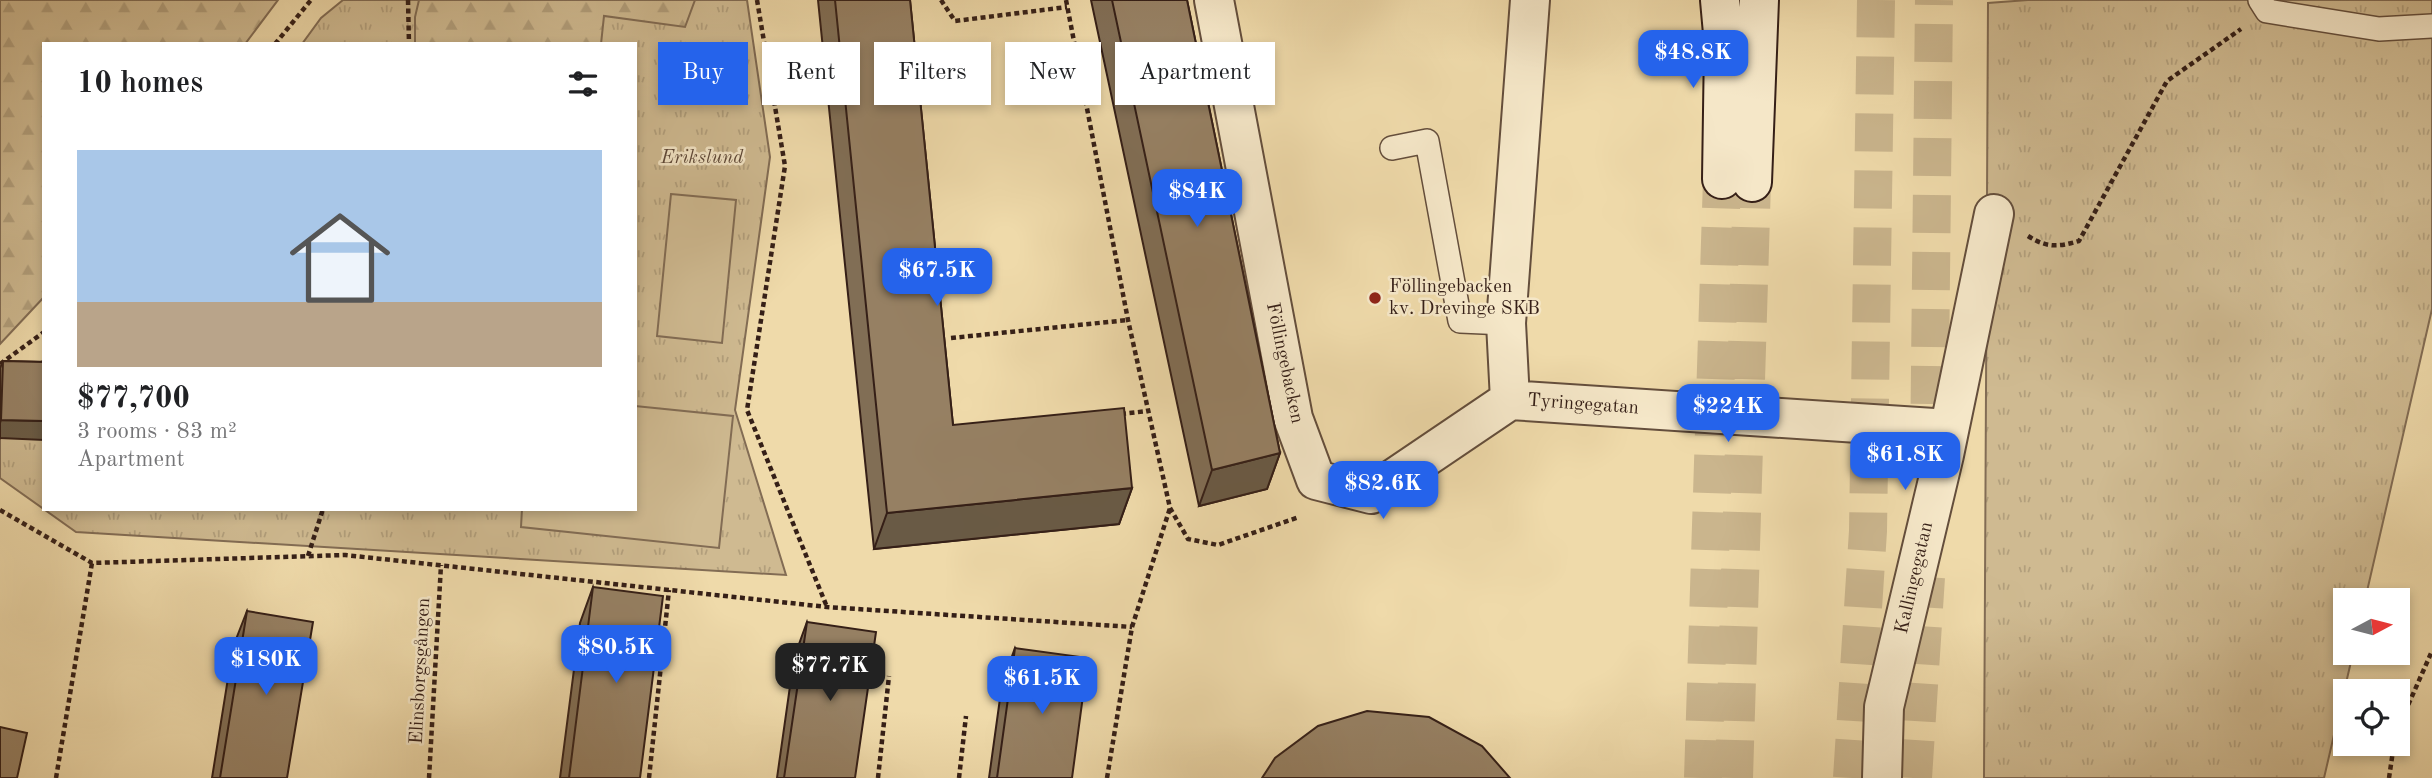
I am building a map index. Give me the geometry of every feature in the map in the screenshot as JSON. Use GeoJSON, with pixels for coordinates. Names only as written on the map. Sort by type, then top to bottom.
{"type":"FeatureCollection","features":[{"type":"Feature","properties":{"kind":"street","name":"Föllingebacken"},"geometry":{"type":"LineString","coordinates":[[1214,0],[1293,418],[1316,480],[1371,494],[1510,400]]}},
{"type":"Feature","properties":{"kind":"street"},"geometry":{"type":"LineString","coordinates":[[1510,400],[1506,323],[1530,0]]}},
{"type":"Feature","properties":{"kind":"street"},"geometry":{"type":"LineString","coordinates":[[1720,0],[1737,181],[1759,0]]}},
{"type":"Feature","properties":{"kind":"street","name":"Kallingegatan"},"geometry":{"type":"LineString","coordinates":[[1882,778],[1884,707],[1950,429],[1994,214]]}},
{"type":"Feature","properties":{"kind":"street","name":"Tyringegatan"},"geometry":{"type":"LineString","coordinates":[[1510,400],[1950,429]]}},
{"type":"Feature","properties":{"kind":"lane"},"geometry":{"type":"LineString","coordinates":[[2264,5],[2379,29],[2432,26]]}},
{"type":"Feature","properties":{"kind":"lane"},"geometry":{"type":"LineString","coordinates":[[1392,148],[1427,141],[1460,321],[1506,323]]}},
{"type":"Feature","properties":{"kind":"path"},"geometry":{"type":"LineString","coordinates":[[277,42],[311,0]]}},
{"type":"Feature","properties":{"kind":"path"},"geometry":{"type":"LineString","coordinates":[[408,0],[409,42]]}},
{"type":"Feature","properties":{"kind":"path"},"geometry":{"type":"LineString","coordinates":[[757,0],[785,166],[747,410],[827,607]]}},
{"type":"Feature","properties":{"kind":"path"},"geometry":{"type":"LineString","coordinates":[[941,0],[955,21],[1067,7]]}},
{"type":"Feature","properties":{"kind":"path"},"geometry":{"type":"LineString","coordinates":[[1066,0],[1128,320],[1170,508],[1188,539],[1217,545],[1306,515]]}},
{"type":"Feature","properties":{"kind":"path"},"geometry":{"type":"LineString","coordinates":[[2044,246],[2063,246],[2079,242],[2167,81],[2264,5]]}},
{"type":"Feature","properties":{"kind":"path"},"geometry":{"type":"LineString","coordinates":[[951,338],[1128,320]]}},
{"type":"Feature","properties":{"kind":"path"},"geometry":{"type":"LineString","coordinates":[[0,364],[42,333]]}},
{"type":"Feature","properties":{"kind":"path"},"geometry":{"type":"LineString","coordinates":[[1107,415],[1149,411]]}},
{"type":"Feature","properties":{"kind":"path"},"geometry":{"type":"LineString","coordinates":[[1107,778],[1132,627],[1170,508]]}},
{"type":"Feature","properties":{"kind":"path"},"geometry":{"type":"LineString","coordinates":[[0,510],[92,563],[345,555],[827,607],[1132,627]]}},
{"type":"Feature","properties":{"kind":"path"},"geometry":{"type":"LineString","coordinates":[[308,556],[322,511]]}},
{"type":"Feature","properties":{"kind":"path"},"geometry":{"type":"LineString","coordinates":[[56,778],[92,563]]}},
{"type":"Feature","properties":{"kind":"path","name":"Elinsborgsgången"},"geometry":{"type":"LineString","coordinates":[[429,778],[441,565]]}},
{"type":"Feature","properties":{"kind":"path"},"geometry":{"type":"LineString","coordinates":[[649,778],[669,590]]}},
{"type":"Feature","properties":{"kind":"path"},"geometry":{"type":"LineString","coordinates":[[2410,701],[2432,651]]}},
{"type":"Feature","properties":{"kind":"path"},"geometry":{"type":"LineString","coordinates":[[878,778],[889,676]]}},
{"type":"Feature","properties":{"kind":"path"},"geometry":{"type":"LineString","coordinates":[[959,778],[966,716]]}},
{"type":"Feature","properties":{"kind":"path"},"geometry":{"type":"LineString","coordinates":[[2389,778],[2392,756]]}},
{"type":"Feature","properties":{"kind":"green space"},"geometry":{"type":"Polygon","coordinates":[[[0,0],[278,0],[246,42],[42,42],[42,299],[0,344],[0,0]]]}},
{"type":"Feature","properties":{"kind":"green space","name":"Erikslund"},"geometry":{"type":"Polygon","coordinates":[[[343,0],[747,0],[770,157],[735,410],[786,575],[76,532],[46,511],[637,511],[637,42],[303,42],[321,18],[343,0]]]}},
{"type":"Feature","properties":{"kind":"green space"},"geometry":{"type":"Polygon","coordinates":[[[419,0],[695,0],[685,27],[604,16],[601,42],[415,42],[415,17],[419,0]]]}},
{"type":"Feature","properties":{"kind":"green space"},"geometry":{"type":"Polygon","coordinates":[[[2028,0],[2432,0],[2432,309],[2368,588],[2333,588],[2333,665],[2350,665],[2347,679],[2333,679],[2333,739],[2324,778],[1984,778],[1988,3],[2028,0]]]}},
{"type":"Feature","properties":{"kind":"green space"},"geometry":{"type":"Polygon","coordinates":[[[671,194],[736,200],[722,343],[657,336],[671,194]]]}},
{"type":"Feature","properties":{"kind":"green space","name":"Erikslund"},"geometry":{"type":"Polygon","coordinates":[[[42,361],[42,508],[0,478],[0,386],[42,361]]]}},
{"type":"Feature","properties":{"kind":"green space"},"geometry":{"type":"Polygon","coordinates":[[[637,406],[733,416],[719,548],[521,527],[522,511],[637,511],[637,406]]]}},
{"type":"Feature","properties":{"kind":"building"},"geometry":{"type":"Polygon","coordinates":[[[835,0],[910,0],[914,42],[874,42],[874,105],[921,105],[953,425],[1124,408],[1132,488],[887,513],[846,105],[860,105],[860,42],[839,42],[835,0]]]}},
{"type":"Feature","properties":{"kind":"building"},"geometry":{"type":"Polygon","coordinates":[[[1112,0],[1187,0],[1196,42],[1121,42],[1112,0]]]}},
{"type":"Feature","properties":{"kind":"building"},"geometry":{"type":"Polygon","coordinates":[[[1134,105],[1209,105],[1280,453],[1212,470],[1134,105]]]}},
{"type":"Feature","properties":{"kind":"building"},"geometry":{"type":"Polygon","coordinates":[[[3,361],[42,362],[42,421],[1,420],[3,361]]]}},
{"type":"Feature","properties":{"kind":"building"},"geometry":{"type":"Polygon","coordinates":[[[593,587],[663,596],[640,778],[569,778],[593,587]]]}},
{"type":"Feature","properties":{"kind":"building"},"geometry":{"type":"Polygon","coordinates":[[[247,611],[313,622],[287,778],[220,778],[247,611]]]}},
{"type":"Feature","properties":{"kind":"building"},"geometry":{"type":"Polygon","coordinates":[[[807,622],[876,632],[855,778],[784,778],[807,622]]]}},
{"type":"Feature","properties":{"kind":"building"},"geometry":{"type":"Polygon","coordinates":[[[1015,648],[1088,658],[1072,778],[997,778],[1015,648]]]}},
{"type":"Feature","properties":{"kind":"building"},"geometry":{"type":"Polygon","coordinates":[[[1367,711],[1429,717],[1482,746],[1510,778],[1262,778],[1275,758],[1318,726],[1367,711]]]}},
{"type":"Feature","properties":{"kind":"building"},"geometry":{"type":"Polygon","coordinates":[[[0,727],[27,733],[17,778],[0,778],[0,727]]]}},
{"type":"Feature","properties":{"kind":"tunnel"},"geometry":{"type":"LineString","coordinates":[[1852,778],[1868,531],[1876,0]]}},
{"type":"Feature","properties":{"kind":"tunnel"},"geometry":{"type":"LineString","coordinates":[[1929,461],[1934,0]]}},
{"type":"Feature","properties":{"kind":"tunnel"},"geometry":{"type":"LineString","coordinates":[[1703,778],[1722,179]]}},
{"type":"Feature","properties":{"kind":"tunnel"},"geometry":{"type":"LineString","coordinates":[[1734,778],[1752,182]]}},
{"type":"Feature","properties":{"kind":"tunnel"},"geometry":{"type":"LineString","coordinates":[[1913,778],[1926,577]]}},
{"type":"Feature","properties":{"kind":"place","name":"Föllingebacken kv. Drevinge SKB"},"geometry":{"type":"Point","coordinates":[1375,298]}}]}
